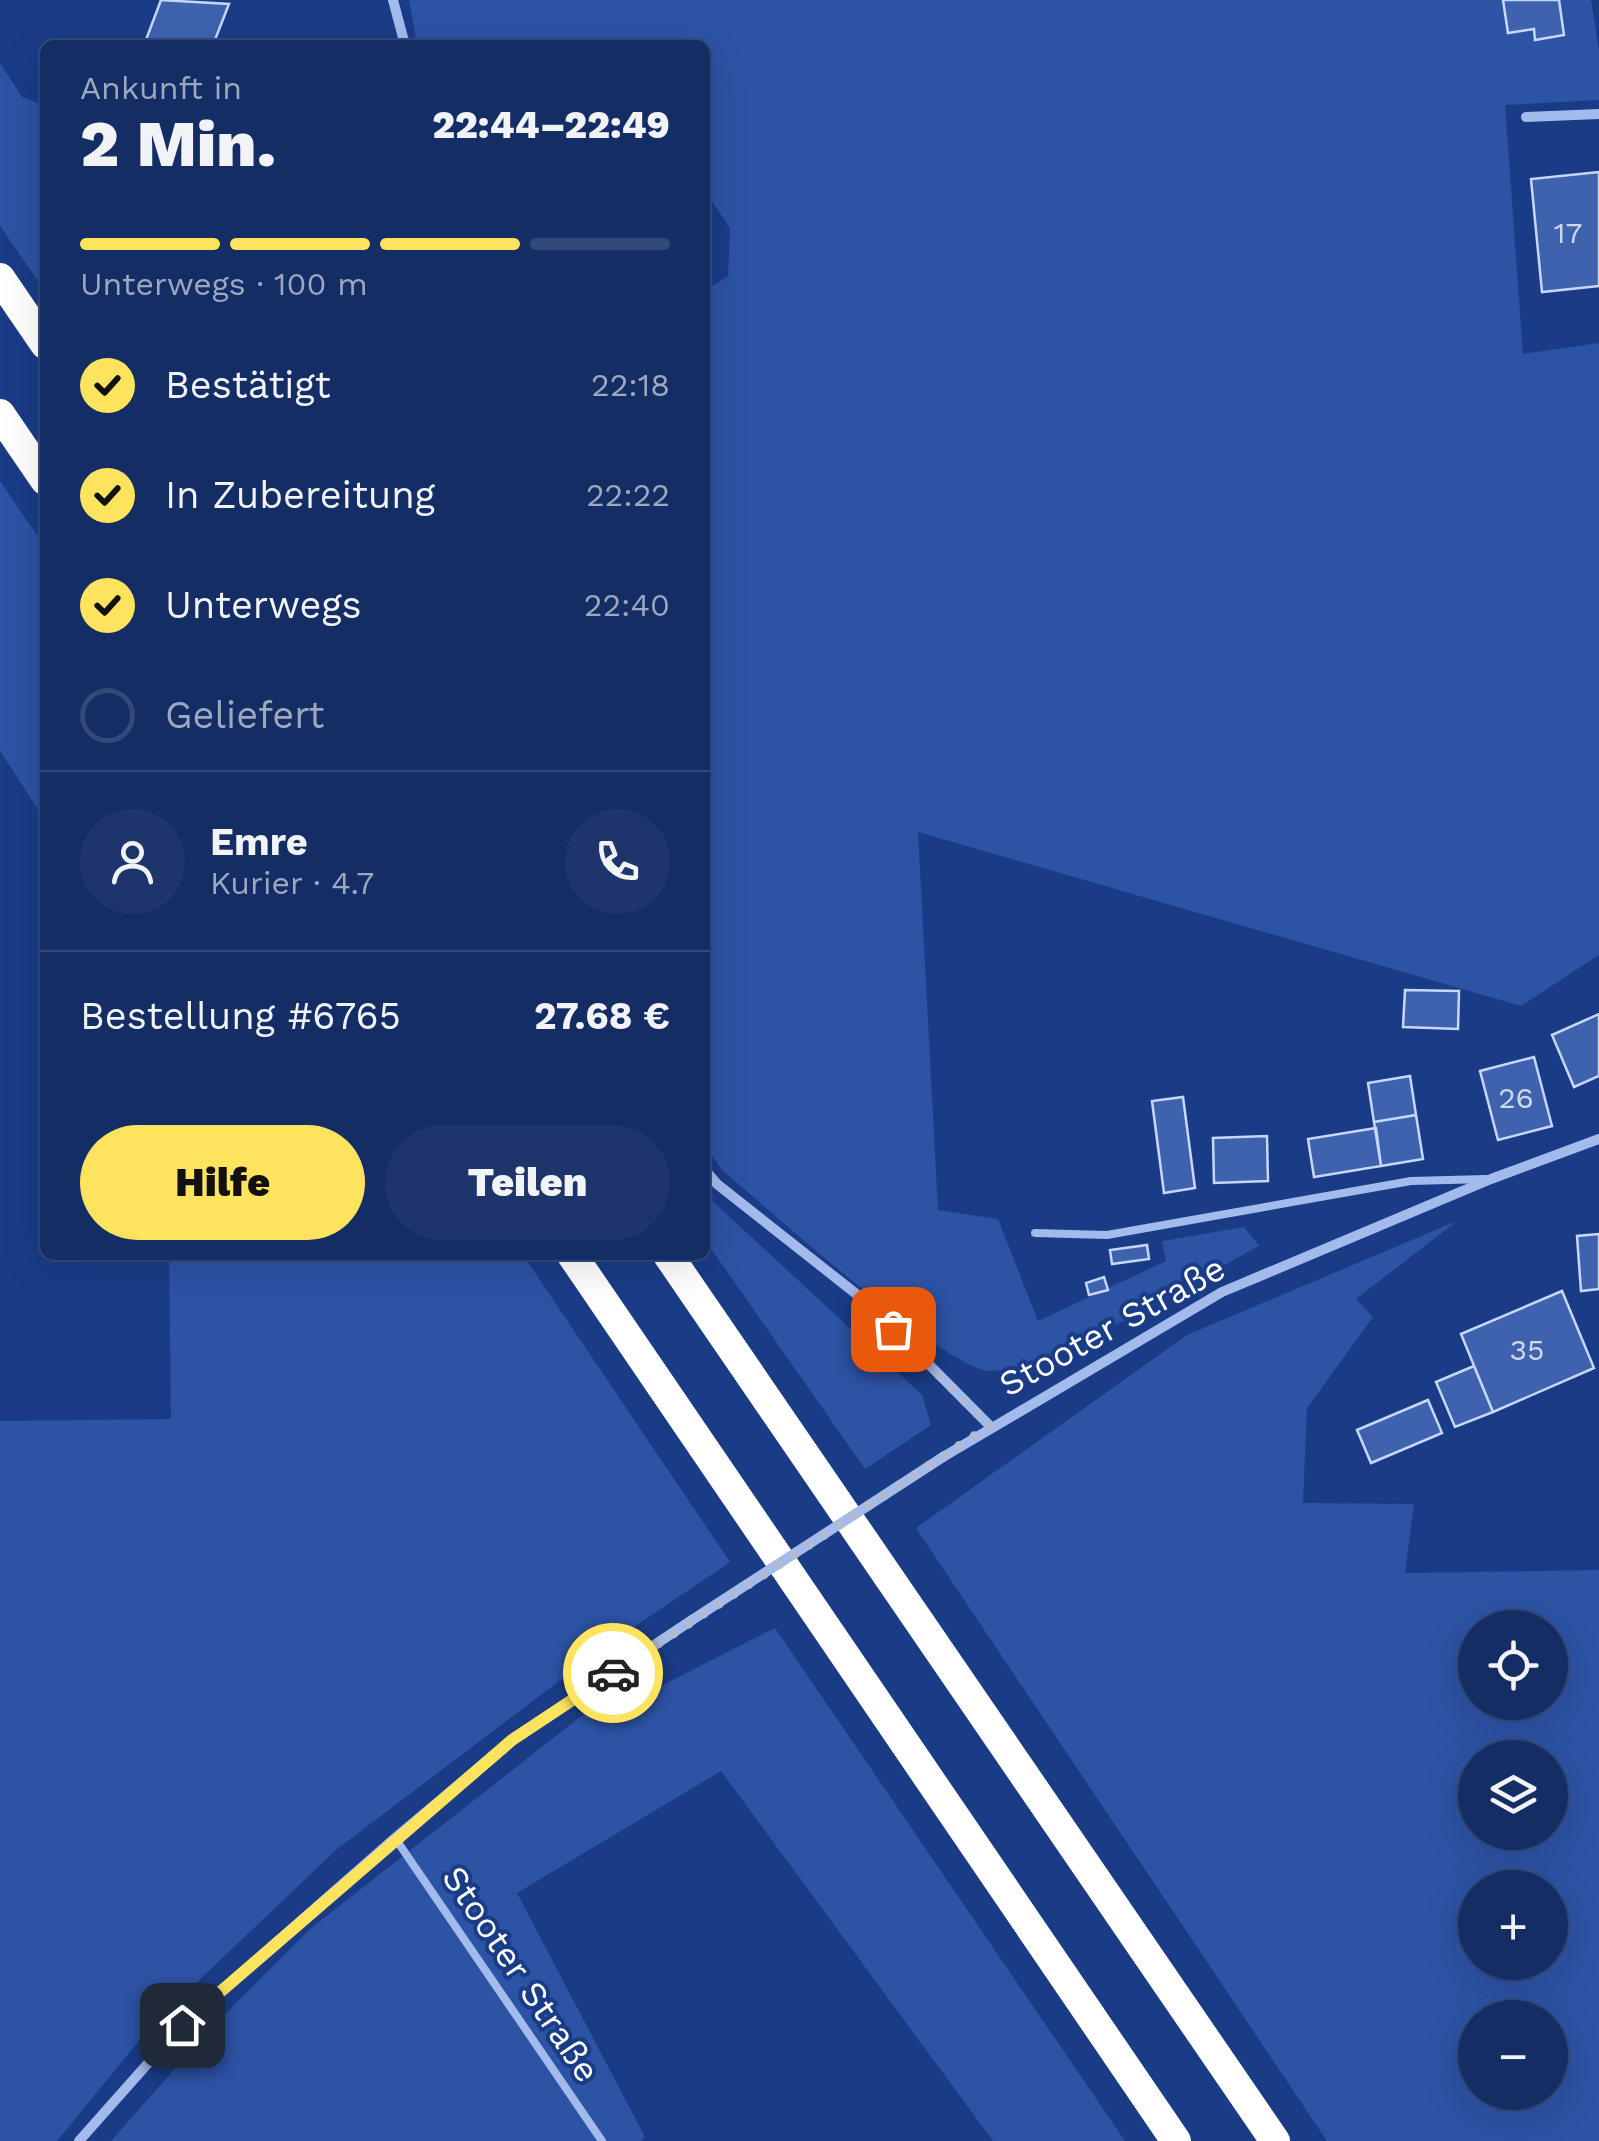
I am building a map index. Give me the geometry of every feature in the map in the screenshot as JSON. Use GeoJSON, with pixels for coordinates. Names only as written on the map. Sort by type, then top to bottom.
{"type":"FeatureCollection","features":[{"type":"Feature","properties":{"kind":"highway"},"geometry":{"type":"LineString","coordinates":[[0,278],[40,337]]}},
{"type":"Feature","properties":{"kind":"highway"},"geometry":{"type":"LineString","coordinates":[[0,414],[40,473]]}},
{"type":"Feature","properties":{"kind":"highway"},"geometry":{"type":"LineString","coordinates":[[575,1260],[1176,2141]]}},
{"type":"Feature","properties":{"kind":"highway"},"geometry":{"type":"LineString","coordinates":[[671,1260],[1274,2141]]}},
{"type":"Feature","properties":{"kind":"street"},"geometry":{"type":"LineString","coordinates":[[393,0],[403,40]]}},
{"type":"Feature","properties":{"kind":"street"},"geometry":{"type":"LineString","coordinates":[[1526,118],[1599,114]]}},
{"type":"Feature","properties":{"kind":"street","name":"Stooter Straße"},"geometry":{"type":"LineString","coordinates":[[79,2141],[182,2025],[395,1838],[512,1740],[692,1620],[990,1426],[1222,1292],[1491,1179],[1599,1139]]}},
{"type":"Feature","properties":{"kind":"street"},"geometry":{"type":"LineString","coordinates":[[710,1176],[868,1304],[990,1426]]}},
{"type":"Feature","properties":{"kind":"lane"},"geometry":{"type":"LineString","coordinates":[[1035,1233],[1107,1235],[1411,1181],[1491,1179]]}},
{"type":"Feature","properties":{"kind":"lane","name":"Stooter Straße"},"geometry":{"type":"LineString","coordinates":[[395,1838],[602,2141]]}},
{"type":"Feature","properties":{"kind":"shaded area"},"geometry":{"type":"Polygon","coordinates":[[[409,0],[1591,0],[1599,51],[1599,100],[1505,105],[1523,354],[1599,343],[1599,955],[1521,1006],[918,832],[938,1210],[998,1219],[1038,1321],[1166,1261],[1162,1241],[1244,1227],[1259,1246],[1086,1340],[1017,1367],[990,1371],[968,1364],[898,1317],[722,1170],[710,1152],[710,288],[728,276],[730,228],[710,198],[710,40],[416,40],[409,0]]]}},
{"type":"Feature","properties":{"kind":"shaded area"},"geometry":{"type":"Polygon","coordinates":[[[0,63],[22,97],[40,104],[40,284],[0,226],[0,63]]]}},
{"type":"Feature","properties":{"kind":"shaded area"},"geometry":{"type":"Polygon","coordinates":[[[0,481],[40,540],[40,812],[0,751],[0,481]]]}},
{"type":"Feature","properties":{"kind":"shaded area"},"geometry":{"type":"Polygon","coordinates":[[[710,1199],[922,1395],[931,1425],[865,1469],[710,1247],[710,1199]]]}},
{"type":"Feature","properties":{"kind":"shaded area"},"geometry":{"type":"Polygon","coordinates":[[[1457,1221],[1356,1299],[1373,1317],[1307,1408],[1303,1503],[1414,1504],[1405,1573],[1599,1570],[1599,2141],[1327,2141],[916,1528],[1187,1335],[1457,1221]]]}},
{"type":"Feature","properties":{"kind":"shaded area"},"geometry":{"type":"Polygon","coordinates":[[[169,1260],[526,1260],[730,1562],[600,1650],[336,1850],[152,2025],[57,2141],[0,2141],[0,1421],[171,1419],[169,1260]]]}},
{"type":"Feature","properties":{"kind":"shaded area"},"geometry":{"type":"Polygon","coordinates":[[[775,1628],[1125,2141],[993,2141],[721,1771],[517,1893],[645,2137],[641,2141],[111,2141],[208,2031],[310,1929],[631,1677],[655,1689],[775,1628]]]}},
{"type":"Feature","properties":{"kind":"building"},"geometry":{"type":"Polygon","coordinates":[[[161,0],[229,4],[215,40],[146,40],[161,0]]]}},
{"type":"Feature","properties":{"kind":"building"},"geometry":{"type":"Polygon","coordinates":[[[1503,0],[1559,0],[1564,35],[1535,40],[1534,29],[1508,33],[1503,0]]]}},
{"type":"Feature","properties":{"kind":"building"},"geometry":{"type":"Polygon","coordinates":[[[1599,172],[1599,286],[1542,292],[1531,179],[1599,172]]]}},
{"type":"Feature","properties":{"kind":"building"},"geometry":{"type":"Polygon","coordinates":[[[1405,990],[1459,991],[1458,1029],[1403,1027],[1405,990]]]}},
{"type":"Feature","properties":{"kind":"building"},"geometry":{"type":"Polygon","coordinates":[[[1599,1014],[1599,1076],[1574,1087],[1552,1035],[1599,1014]]]}},
{"type":"Feature","properties":{"kind":"building"},"geometry":{"type":"Polygon","coordinates":[[[1534,1057],[1552,1126],[1498,1140],[1480,1071],[1534,1057]]]}},
{"type":"Feature","properties":{"kind":"building"},"geometry":{"type":"Polygon","coordinates":[[[1410,1076],[1416,1115],[1374,1122],[1368,1083],[1410,1076]]]}},
{"type":"Feature","properties":{"kind":"building"},"geometry":{"type":"Polygon","coordinates":[[[1183,1097],[1195,1188],[1164,1193],[1152,1101],[1183,1097]]]}},
{"type":"Feature","properties":{"kind":"building"},"geometry":{"type":"Polygon","coordinates":[[[1416,1115],[1423,1159],[1381,1166],[1374,1122],[1416,1115]]]}},
{"type":"Feature","properties":{"kind":"building"},"geometry":{"type":"Polygon","coordinates":[[[1376,1128],[1381,1166],[1314,1177],[1308,1139],[1376,1128]]]}},
{"type":"Feature","properties":{"kind":"building"},"geometry":{"type":"Polygon","coordinates":[[[1267,1136],[1268,1181],[1214,1183],[1213,1138],[1267,1136]]]}},
{"type":"Feature","properties":{"kind":"building"},"geometry":{"type":"Polygon","coordinates":[[[1599,1234],[1599,1289],[1581,1291],[1577,1236],[1599,1234]]]}},
{"type":"Feature","properties":{"kind":"building"},"geometry":{"type":"Polygon","coordinates":[[[1147,1245],[1149,1259],[1112,1264],[1110,1250],[1147,1245]]]}},
{"type":"Feature","properties":{"kind":"building"},"geometry":{"type":"Polygon","coordinates":[[[1104,1277],[1108,1290],[1089,1295],[1086,1283],[1104,1277]]]}},
{"type":"Feature","properties":{"kind":"building"},"geometry":{"type":"Polygon","coordinates":[[[1562,1291],[1594,1368],[1493,1412],[1461,1334],[1562,1291]]]}},
{"type":"Feature","properties":{"kind":"building"},"geometry":{"type":"Polygon","coordinates":[[[1474,1366],[1493,1412],[1455,1427],[1436,1382],[1474,1366]]]}},
{"type":"Feature","properties":{"kind":"building"},"geometry":{"type":"Polygon","coordinates":[[[1428,1400],[1442,1433],[1371,1463],[1357,1430],[1428,1400]]]}},
{"type":"Feature","properties":{"kind":"way so far"},"geometry":{"type":"LineString","coordinates":[[613,1673],[990,1426],[893,1329]]}},
{"type":"Feature","properties":{"kind":"route"},"geometry":{"type":"LineString","coordinates":[[182,2025],[512,1740],[613,1673]]}}]}
